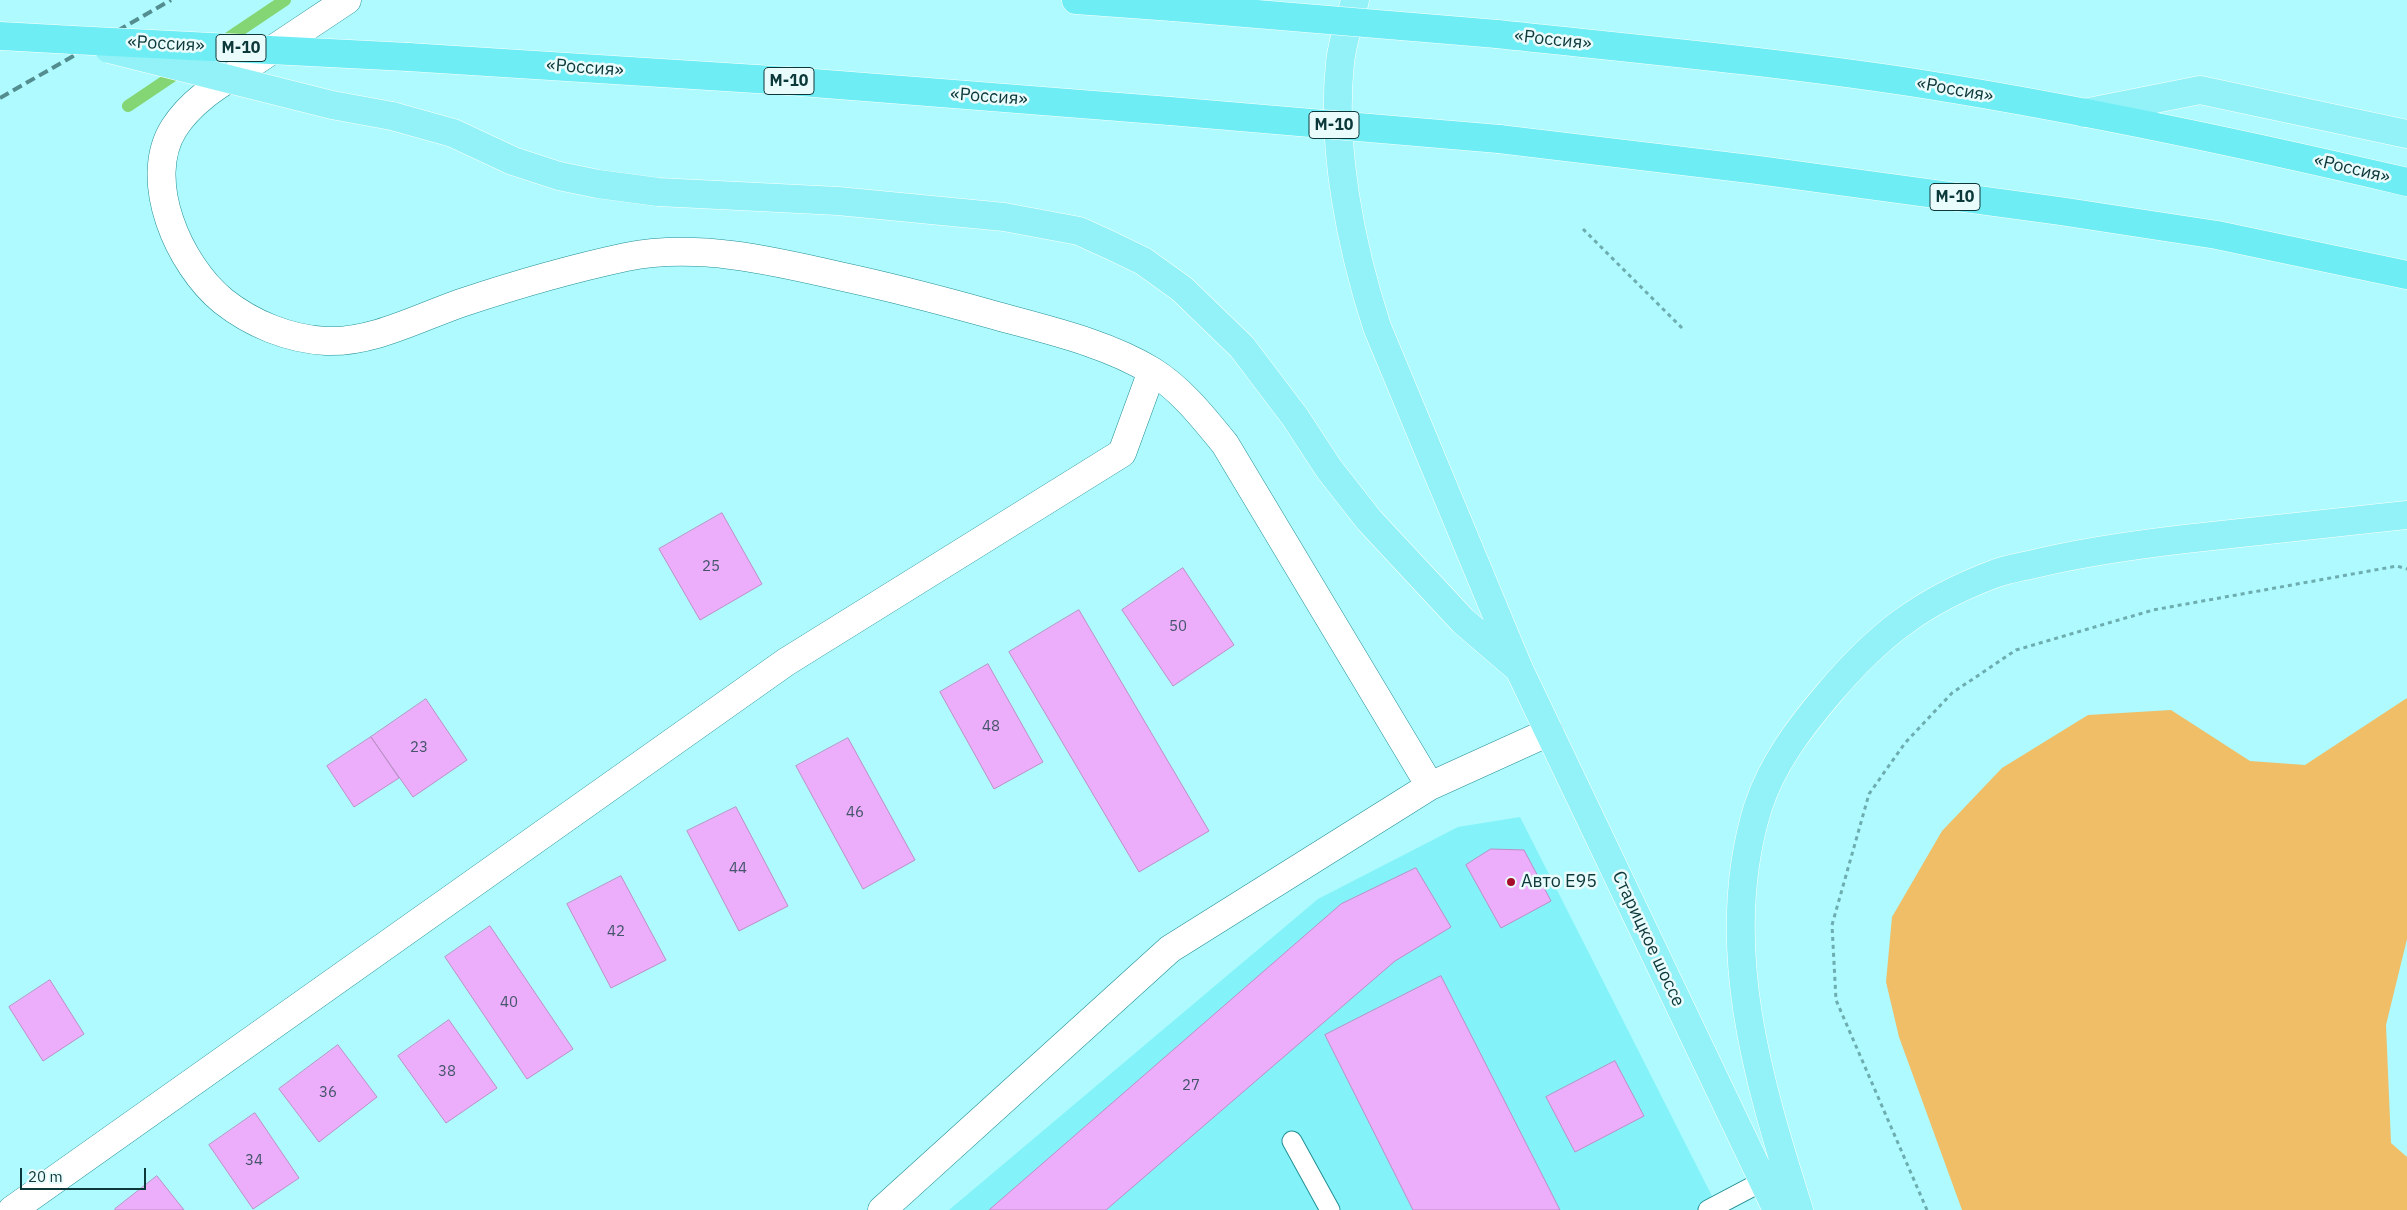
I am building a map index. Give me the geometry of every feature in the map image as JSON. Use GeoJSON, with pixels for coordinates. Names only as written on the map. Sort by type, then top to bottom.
{"type":"FeatureCollection","features":[{"type":"Feature","properties":{"kind":"highway","name":"«Россия»"},"geometry":{"type":"LineString","coordinates":[[1076,0],[1498,34],[1744,61],[1916,83],[2238,142],[2407,182]]}},
{"type":"Feature","properties":{"kind":"highway","name":"«Россия»"},"geometry":{"type":"LineString","coordinates":[[0,36],[408,57],[788,81],[1499,139],[1758,170],[2070,212],[2217,235],[2407,275]]}},
{"type":"Feature","properties":{"kind":"main road","name":"Старицкое шоссе"},"geometry":{"type":"LineString","coordinates":[[1355,0],[1340,62],[1338,120],[1348,209],[1362,278],[1396,376],[1520,669],[1777,1210]]}},
{"type":"Feature","properties":{"kind":"main road"},"geometry":{"type":"LineString","coordinates":[[73,40],[332,105],[392,116],[452,133],[513,161],[559,176],[598,184],[658,192],[838,201],[1004,217],[1079,232],[1112,246],[1143,261],[1182,289],[1242,347],[1295,417],[1329,469],[1369,520],[1463,621],[1520,669]]}},
{"type":"Feature","properties":{"kind":"main road"},"geometry":{"type":"LineString","coordinates":[[2084,113],[2200,90],[2407,134]]}},
{"type":"Feature","properties":{"kind":"main road"},"geometry":{"type":"LineString","coordinates":[[1799,1210],[1770,1116],[1752,1048],[1743,988],[1741,942],[1743,891],[1747,852],[1759,805],[1775,769],[1802,725],[1840,679],[1875,642],[1909,616],[1949,594],[1996,573],[2058,558],[2138,544],[2407,515]]}},
{"type":"Feature","properties":{"kind":"street"},"geometry":{"type":"LineString","coordinates":[[347,0],[200,97],[173,129],[162,161],[162,191],[169,218],[183,249],[200,276],[220,299],[268,328],[326,341],[351,339],[393,328],[483,296],[560,273],[630,256],[686,252],[769,259],[921,294],[1096,345],[1152,371],[1191,402],[1225,444],[1430,786]]}},
{"type":"Feature","properties":{"kind":"street"},"geometry":{"type":"LineString","coordinates":[[12,1210],[786,662],[1122,452],[1152,371]]}},
{"type":"Feature","properties":{"kind":"street"},"geometry":{"type":"LineString","coordinates":[[882,1210],[1170,949],[1430,786],[1549,732]]}},
{"type":"Feature","properties":{"kind":"lane"},"geometry":{"type":"LineString","coordinates":[[1292,1142],[1330,1210]]}},
{"type":"Feature","properties":{"kind":"lane"},"geometry":{"type":"LineString","coordinates":[[1708,1210],[1763,1181]]}},
{"type":"Feature","properties":{"kind":"path"},"geometry":{"type":"LineString","coordinates":[[1583,229],[1683,329]]}},
{"type":"Feature","properties":{"kind":"path"},"geometry":{"type":"LineString","coordinates":[[1927,1210],[1836,1000],[1832,924],[1869,794],[1905,743],[1952,693],[2016,650],[2153,610],[2397,566],[2407,569]]}},
{"type":"Feature","properties":{"kind":"shaded area"},"geometry":{"type":"Polygon","coordinates":[[[2407,698],[2407,939],[2386,1025],[2391,1143],[2407,1157],[2407,1210],[1962,1210],[1899,1037],[1886,982],[1892,917],[1942,831],[2002,768],[2088,715],[2171,710],[2250,761],[2305,765],[2407,698]]]}},
{"type":"Feature","properties":{"kind":"shaded area"},"geometry":{"type":"Polygon","coordinates":[[[1520,817],[1719,1210],[949,1210],[1318,899],[1458,827],[1520,817]]]}},
{"type":"Feature","properties":{"kind":"building"},"geometry":{"type":"Polygon","coordinates":[[[722,513],[762,584],[700,620],[659,549],[722,513]]]}},
{"type":"Feature","properties":{"kind":"building"},"geometry":{"type":"Polygon","coordinates":[[[1183,568],[1234,645],[1173,686],[1122,610],[1183,568]]]}},
{"type":"Feature","properties":{"kind":"building"},"geometry":{"type":"Polygon","coordinates":[[[1079,610],[1209,831],[1139,872],[1009,652],[1079,610]]]}},
{"type":"Feature","properties":{"kind":"building"},"geometry":{"type":"Polygon","coordinates":[[[988,664],[1043,762],[994,789],[940,692],[988,664]]]}},
{"type":"Feature","properties":{"kind":"building"},"geometry":{"type":"Polygon","coordinates":[[[426,699],[467,760],[413,797],[371,737],[426,699]]]}},
{"type":"Feature","properties":{"kind":"building"},"geometry":{"type":"Polygon","coordinates":[[[371,737],[399,778],[354,807],[327,766],[371,737]]]}},
{"type":"Feature","properties":{"kind":"building"},"geometry":{"type":"Polygon","coordinates":[[[848,738],[915,860],[863,889],[796,766],[848,738]]]}},
{"type":"Feature","properties":{"kind":"building"},"geometry":{"type":"Polygon","coordinates":[[[736,807],[788,906],[739,931],[687,831],[736,807]]]}},
{"type":"Feature","properties":{"kind":"building"},"geometry":{"type":"Polygon","coordinates":[[[1491,849],[1524,850],[1551,901],[1501,928],[1466,865],[1491,849]]]}},
{"type":"Feature","properties":{"kind":"building"},"geometry":{"type":"Polygon","coordinates":[[[1416,868],[1451,927],[1395,961],[1106,1210],[989,1210],[1341,904],[1416,868]]]}},
{"type":"Feature","properties":{"kind":"building"},"geometry":{"type":"Polygon","coordinates":[[[621,876],[666,960],[611,988],[567,904],[621,876]]]}},
{"type":"Feature","properties":{"kind":"building"},"geometry":{"type":"Polygon","coordinates":[[[490,926],[573,1049],[527,1079],[445,957],[490,926]]]}},
{"type":"Feature","properties":{"kind":"building"},"geometry":{"type":"Polygon","coordinates":[[[1441,976],[1560,1210],[1413,1210],[1325,1035],[1441,976]]]}},
{"type":"Feature","properties":{"kind":"building"},"geometry":{"type":"Polygon","coordinates":[[[50,980],[84,1034],[43,1061],[9,1007],[50,980]]]}},
{"type":"Feature","properties":{"kind":"building"},"geometry":{"type":"Polygon","coordinates":[[[449,1020],[497,1088],[446,1123],[398,1056],[449,1020]]]}},
{"type":"Feature","properties":{"kind":"building"},"geometry":{"type":"Polygon","coordinates":[[[338,1045],[377,1097],[319,1142],[279,1089],[338,1045]]]}},
{"type":"Feature","properties":{"kind":"building"},"geometry":{"type":"Polygon","coordinates":[[[1615,1061],[1644,1116],[1575,1152],[1546,1097],[1615,1061]]]}},
{"type":"Feature","properties":{"kind":"building"},"geometry":{"type":"Polygon","coordinates":[[[255,1113],[299,1178],[253,1209],[209,1145],[255,1113]]]}},
{"type":"Feature","properties":{"kind":"building"},"geometry":{"type":"Polygon","coordinates":[[[157,1176],[184,1210],[115,1210],[115,1209],[157,1176]]]}},
{"type":"Feature","properties":{"kind":"waterway"},"geometry":{"type":"LineString","coordinates":[[221,43],[285,0]]}},
{"type":"Feature","properties":{"kind":"waterway"},"geometry":{"type":"LineString","coordinates":[[128,106],[183,69]]}},
{"type":"Feature","properties":{"kind":"railway"},"geometry":{"type":"LineString","coordinates":[[0,98],[171,0]]}},
{"type":"Feature","properties":{"kind":"place","name":"Авто E95"},"geometry":{"type":"Point","coordinates":[1511,882]}}]}
